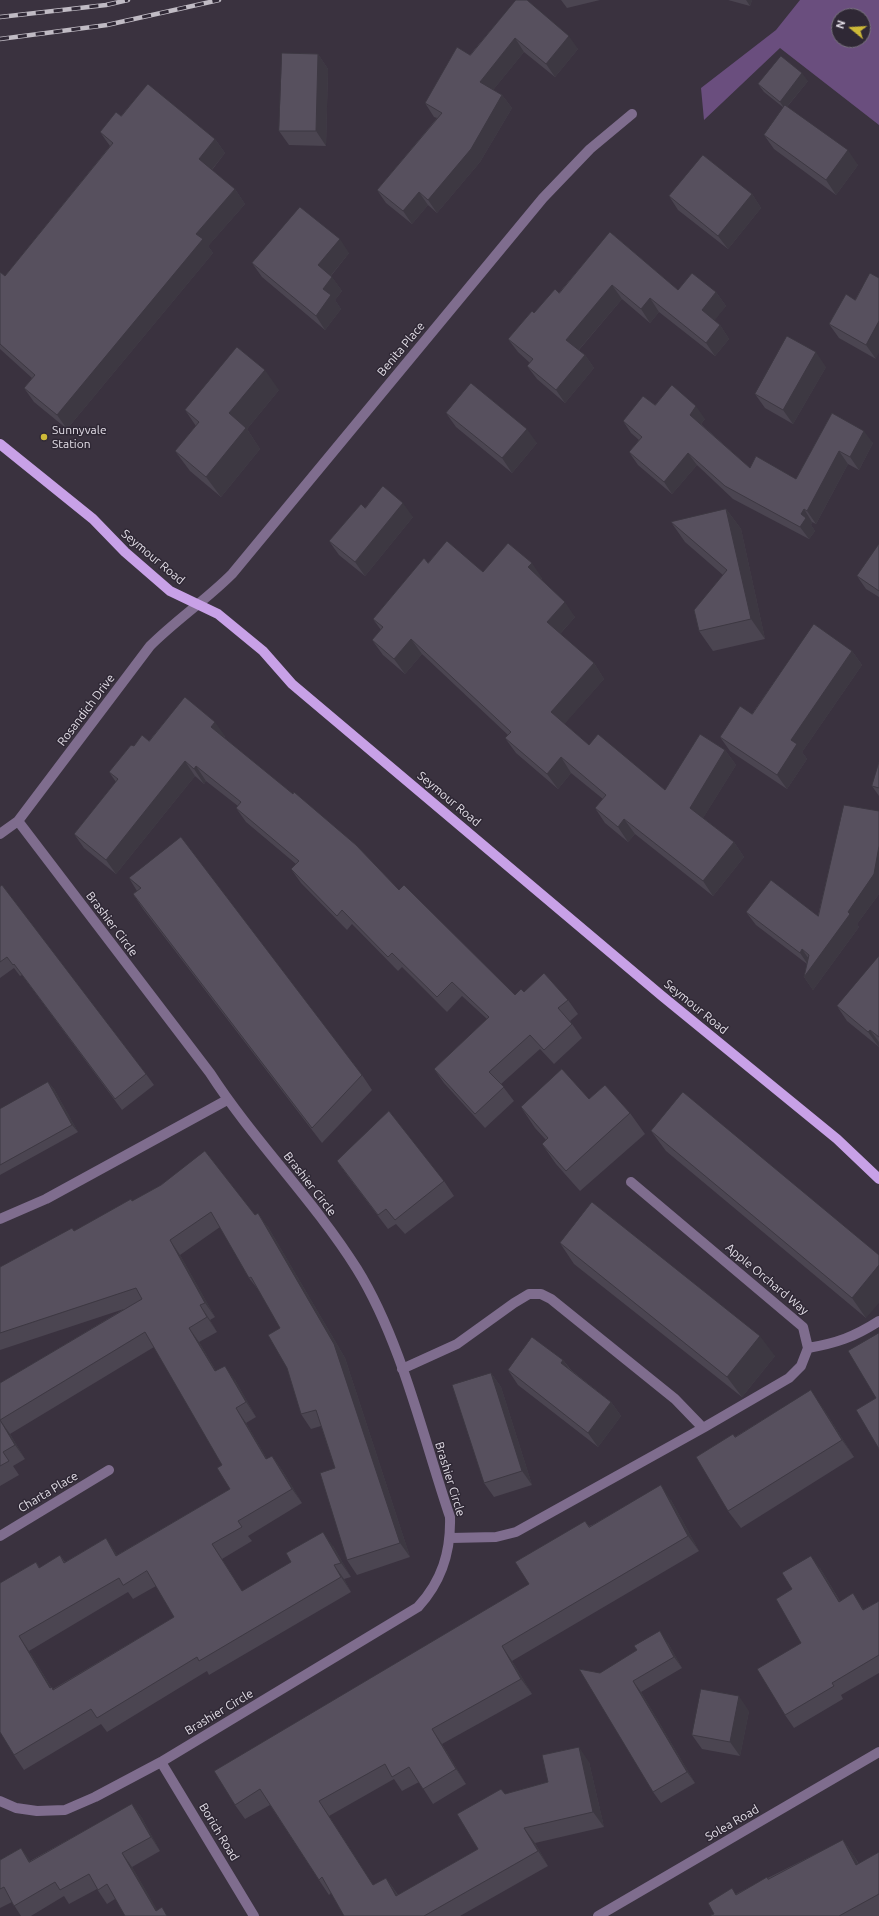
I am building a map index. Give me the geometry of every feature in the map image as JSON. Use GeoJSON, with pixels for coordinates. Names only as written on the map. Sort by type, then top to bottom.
{"type":"FeatureCollection","features":[{"type":"Feature","properties":{"kind":"main road","name":"Seymour Road"},"geometry":{"type":"LineString","coordinates":[[0,444],[93,519],[125,552],[170,591],[218,614],[263,651],[292,684],[662,996],[837,1139],[879,1179]]}},
{"type":"Feature","properties":{"kind":"street","name":"Benita Place"},"geometry":{"type":"LineString","coordinates":[[197,605],[232,574],[543,198],[590,149],[632,114]]}},
{"type":"Feature","properties":{"kind":"street","name":"Rosandich Drive"},"geometry":{"type":"LineString","coordinates":[[0,834],[18,821],[150,646],[168,628],[197,605]]}},
{"type":"Feature","properties":{"kind":"street","name":"Brashier Circle"},"geometry":{"type":"LineString","coordinates":[[0,1801],[16,1808],[37,1811],[65,1810],[95,1797],[161,1762],[418,1607],[429,1595],[443,1567],[450,1538],[450,1517],[402,1369],[374,1300],[356,1268],[319,1216],[227,1100],[210,1073],[18,821]]}},
{"type":"Feature","properties":{"kind":"street"},"geometry":{"type":"LineString","coordinates":[[0,1219],[46,1198],[227,1100]]}},
{"type":"Feature","properties":{"kind":"street","name":"Apple Orchard Way"},"geometry":{"type":"LineString","coordinates":[[631,1182],[803,1327],[808,1348]]}},
{"type":"Feature","properties":{"kind":"street"},"geometry":{"type":"LineString","coordinates":[[402,1369],[458,1344],[514,1303],[529,1294],[541,1294],[551,1299],[675,1399],[703,1428]]}},
{"type":"Feature","properties":{"kind":"street"},"geometry":{"type":"LineString","coordinates":[[450,1538],[496,1537],[516,1532],[703,1428],[789,1378],[801,1366],[808,1348],[834,1344],[860,1334],[879,1321]]}},
{"type":"Feature","properties":{"kind":"street","name":"Charta Place"},"geometry":{"type":"LineString","coordinates":[[0,1536],[109,1470]]}},
{"type":"Feature","properties":{"kind":"street","name":"Solea Road"},"geometry":{"type":"LineString","coordinates":[[598,1916],[879,1752]]}},
{"type":"Feature","properties":{"kind":"street","name":"Borich Road"},"geometry":{"type":"LineString","coordinates":[[161,1762],[254,1916]]}},
{"type":"Feature","properties":{"kind":"shaded area"},"geometry":{"type":"Polygon","coordinates":[[[800,0],[879,0],[879,125],[780,48],[704,120],[701,88],[776,30],[800,0]]]}},
{"type":"Feature","properties":{"kind":"building"},"geometry":{"type":"Polygon","coordinates":[[[516,0],[527,0],[569,36],[546,64],[515,38],[480,82],[502,95],[471,149],[428,200],[419,192],[403,211],[377,190],[442,113],[425,103],[457,47],[470,55],[516,0]]]}},
{"type":"Feature","properties":{"kind":"building"},"geometry":{"type":"Polygon","coordinates":[[[282,53],[318,54],[316,131],[279,131],[282,53]]]}},
{"type":"Feature","properties":{"kind":"building"},"geometry":{"type":"Polygon","coordinates":[[[781,56],[802,73],[780,102],[758,84],[781,56]]]}},
{"type":"Feature","properties":{"kind":"building"},"geometry":{"type":"Polygon","coordinates":[[[148,84],[215,139],[199,159],[235,189],[196,234],[203,239],[57,415],[24,388],[35,375],[0,344],[0,272],[5,276],[113,143],[100,132],[116,112],[121,116],[148,84]]]}},
{"type":"Feature","properties":{"kind":"building"},"geometry":{"type":"Polygon","coordinates":[[[785,105],[848,150],[826,180],[764,135],[785,105]]]}},
{"type":"Feature","properties":{"kind":"building"},"geometry":{"type":"Polygon","coordinates":[[[703,155],[752,194],[718,236],[669,196],[703,155]]]}},
{"type":"Feature","properties":{"kind":"building"},"geometry":{"type":"Polygon","coordinates":[[[300,207],[340,239],[318,265],[332,277],[323,289],[331,295],[316,316],[252,263],[300,207]]]}},
{"type":"Feature","properties":{"kind":"building"},"geometry":{"type":"Polygon","coordinates":[[[610,232],[678,290],[692,273],[716,292],[702,310],[720,325],[706,343],[650,298],[641,309],[612,285],[566,340],[585,355],[556,390],[527,366],[533,359],[508,339],[532,311],[534,313],[555,289],[559,293],[610,232]]]}},
{"type":"Feature","properties":{"kind":"building"},"geometry":{"type":"Polygon","coordinates":[[[870,273],[879,278],[879,321],[866,345],[829,324],[846,294],[855,300],[870,273]]]}},
{"type":"Feature","properties":{"kind":"building"},"geometry":{"type":"Polygon","coordinates":[[[787,336],[816,352],[783,410],[755,394],[787,336]]]}},
{"type":"Feature","properties":{"kind":"building"},"geometry":{"type":"Polygon","coordinates":[[[237,347],[265,370],[229,413],[246,428],[206,477],[175,451],[199,422],[185,410],[237,347]]]}},
{"type":"Feature","properties":{"kind":"building"},"geometry":{"type":"Polygon","coordinates":[[[471,383],[527,429],[502,458],[446,413],[471,383]]]}},
{"type":"Feature","properties":{"kind":"building"},"geometry":{"type":"Polygon","coordinates":[[[672,385],[696,406],[690,415],[750,468],[756,456],[796,479],[832,413],[864,431],[850,457],[839,451],[807,511],[804,509],[801,514],[806,518],[800,527],[725,486],[688,453],[664,482],[629,452],[642,437],[623,421],[643,396],[655,405],[672,385]]]}},
{"type":"Feature","properties":{"kind":"building"},"geometry":{"type":"Polygon","coordinates":[[[383,486],[403,503],[355,562],[329,541],[361,504],[365,508],[383,486]]]}},
{"type":"Feature","properties":{"kind":"building"},"geometry":{"type":"Polygon","coordinates":[[[726,509],[751,619],[699,631],[694,610],[727,570],[671,522],[726,509]]]}},
{"type":"Feature","properties":{"kind":"building"},"geometry":{"type":"Polygon","coordinates":[[[447,541],[483,572],[508,543],[532,563],[528,567],[565,602],[547,622],[594,663],[551,712],[589,745],[598,734],[665,790],[700,734],[725,750],[690,808],[734,842],[703,881],[624,819],[618,827],[595,808],[606,795],[561,757],[547,774],[505,738],[511,732],[411,639],[394,659],[372,640],[383,627],[373,619],[424,558],[428,563],[447,541]]]}},
{"type":"Feature","properties":{"kind":"building"},"geometry":{"type":"Polygon","coordinates":[[[879,544],[879,591],[857,576],[879,544]]]}},
{"type":"Feature","properties":{"kind":"building"},"geometry":{"type":"Polygon","coordinates":[[[814,624],[852,651],[791,740],[797,744],[777,775],[720,737],[740,706],[752,714],[814,624]]]}},
{"type":"Feature","properties":{"kind":"building"},"geometry":{"type":"Polygon","coordinates":[[[185,697],[215,722],[211,727],[293,794],[294,792],[356,845],[399,890],[404,885],[515,995],[521,989],[524,992],[544,973],[568,1000],[558,1008],[572,1024],[544,1050],[530,1035],[489,1072],[504,1087],[475,1114],[434,1069],[489,1017],[452,982],[437,997],[392,953],[388,957],[342,910],[337,916],[291,869],[299,861],[236,808],[241,802],[196,766],[194,769],[185,761],[106,860],[74,834],[118,779],[109,772],[131,745],[134,746],[142,735],[149,741],[185,697]]]}},
{"type":"Feature","properties":{"kind":"building"},"geometry":{"type":"Polygon","coordinates":[[[879,762],[879,788],[872,786],[879,762]]]}},
{"type":"Feature","properties":{"kind":"building"},"geometry":{"type":"Polygon","coordinates":[[[844,805],[879,811],[879,846],[874,874],[848,912],[850,914],[804,977],[809,955],[802,949],[800,953],[746,912],[771,880],[818,916],[844,805]]]}},
{"type":"Feature","properties":{"kind":"building"},"geometry":{"type":"Polygon","coordinates":[[[181,837],[362,1075],[312,1128],[133,894],[141,888],[129,878],[181,837]]]}},
{"type":"Feature","properties":{"kind":"building"},"geometry":{"type":"Polygon","coordinates":[[[2,885],[146,1074],[115,1099],[14,964],[13,965],[7,957],[0,962],[0,887],[2,885]]]}},
{"type":"Feature","properties":{"kind":"building"},"geometry":{"type":"Polygon","coordinates":[[[879,956],[879,1037],[870,1030],[868,1032],[837,1006],[879,956]]]}},
{"type":"Feature","properties":{"kind":"building"},"geometry":{"type":"Polygon","coordinates":[[[562,1069],[589,1099],[605,1085],[630,1113],[566,1171],[542,1144],[548,1138],[521,1107],[562,1069]]]}},
{"type":"Feature","properties":{"kind":"building"},"geometry":{"type":"Polygon","coordinates":[[[48,1082],[72,1125],[0,1165],[0,1109],[48,1082]]]}},
{"type":"Feature","properties":{"kind":"building"},"geometry":{"type":"Polygon","coordinates":[[[683,1092],[879,1255],[879,1265],[852,1298],[651,1131],[683,1092]]]}},
{"type":"Feature","properties":{"kind":"building"},"geometry":{"type":"Polygon","coordinates":[[[389,1111],[444,1181],[395,1220],[386,1209],[378,1215],[337,1161],[389,1111]]]}},
{"type":"Feature","properties":{"kind":"building"},"geometry":{"type":"Polygon","coordinates":[[[205,1151],[255,1215],[258,1213],[334,1344],[400,1543],[347,1560],[320,1473],[335,1468],[316,1410],[301,1414],[287,1368],[268,1335],[280,1328],[211,1212],[170,1240],[205,1303],[200,1305],[207,1317],[189,1328],[215,1371],[225,1366],[246,1402],[236,1408],[266,1459],[272,1456],[292,1489],[238,1521],[242,1527],[212,1544],[242,1591],[291,1562],[286,1553],[323,1532],[341,1563],[334,1565],[341,1577],[199,1661],[197,1657],[97,1718],[91,1709],[14,1755],[0,1732],[0,1583],[36,1562],[39,1568],[60,1555],[64,1563],[106,1538],[116,1556],[230,1489],[217,1468],[222,1465],[145,1332],[0,1420],[0,1383],[142,1299],[136,1288],[0,1333],[0,1267],[72,1228],[74,1231],[131,1199],[132,1201],[161,1185],[205,1151]],[[147,1571],[123,1585],[119,1578],[19,1636],[50,1688],[52,1687],[53,1690],[174,1617],[147,1571]]]}},
{"type":"Feature","properties":{"kind":"building"},"geometry":{"type":"Polygon","coordinates":[[[592,1202],[760,1336],[727,1377],[560,1243],[592,1202]]]}},
{"type":"Feature","properties":{"kind":"building"},"geometry":{"type":"Polygon","coordinates":[[[879,1333],[879,1449],[856,1410],[876,1398],[848,1351],[879,1333]]]}},
{"type":"Feature","properties":{"kind":"building"},"geometry":{"type":"Polygon","coordinates":[[[532,1337],[563,1360],[561,1363],[611,1402],[588,1433],[508,1370],[532,1337]]]}},
{"type":"Feature","properties":{"kind":"building"},"geometry":{"type":"Polygon","coordinates":[[[491,1373],[522,1471],[484,1483],[452,1385],[491,1373]]]}},
{"type":"Feature","properties":{"kind":"building"},"geometry":{"type":"Polygon","coordinates":[[[811,1390],[842,1440],[728,1511],[696,1457],[733,1434],[735,1437],[811,1390]]]}},
{"type":"Feature","properties":{"kind":"building"},"geometry":{"type":"Polygon","coordinates":[[[0,1420],[15,1445],[3,1452],[9,1461],[0,1466],[0,1420]]]}},
{"type":"Feature","properties":{"kind":"building"},"geometry":{"type":"Polygon","coordinates":[[[661,1485],[688,1536],[502,1646],[521,1679],[432,1729],[456,1769],[423,1789],[409,1767],[392,1777],[385,1764],[319,1801],[373,1885],[386,1878],[396,1896],[478,1849],[457,1814],[501,1789],[505,1794],[548,1782],[542,1755],[579,1747],[593,1812],[524,1828],[538,1851],[424,1916],[344,1916],[322,1877],[319,1880],[260,1789],[235,1805],[214,1771],[529,1584],[515,1562],[585,1521],[589,1527],[661,1485]]]}},
{"type":"Feature","properties":{"kind":"building"},"geometry":{"type":"Polygon","coordinates":[[[811,1556],[839,1602],[853,1593],[863,1610],[879,1601],[879,1655],[832,1683],[834,1686],[785,1715],[757,1669],[801,1643],[776,1599],[792,1589],[782,1573],[811,1556]]]}},
{"type":"Feature","properties":{"kind":"building"},"geometry":{"type":"Polygon","coordinates":[[[660,1631],[674,1657],[633,1681],[687,1772],[653,1792],[579,1669],[600,1673],[637,1650],[634,1646],[660,1631]]]}},
{"type":"Feature","properties":{"kind":"building"},"geometry":{"type":"Polygon","coordinates":[[[701,1689],[739,1696],[730,1742],[692,1735],[701,1689]]]}},
{"type":"Feature","properties":{"kind":"building"},"geometry":{"type":"Polygon","coordinates":[[[132,1804],[151,1837],[122,1853],[156,1911],[162,1907],[167,1916],[125,1916],[107,1884],[98,1890],[89,1874],[60,1890],[55,1882],[14,1906],[4,1887],[0,1889],[0,1860],[21,1848],[29,1862],[132,1804]]]}},
{"type":"Feature","properties":{"kind":"building"},"geometry":{"type":"Polygon","coordinates":[[[843,1840],[856,1865],[879,1852],[879,1894],[839,1916],[711,1916],[714,1914],[708,1903],[732,1888],[736,1895],[767,1877],[768,1879],[843,1840]]]}},
{"type":"Feature","properties":{"kind":"railway"},"geometry":{"type":"LineString","coordinates":[[0,17],[106,5],[128,0]]}},
{"type":"Feature","properties":{"kind":"railway"},"geometry":{"type":"LineString","coordinates":[[0,39],[107,25],[219,0]]}},
{"type":"Feature","properties":{"kind":"place","name":"Sunnyvale Station"},"geometry":{"type":"Point","coordinates":[44,437]}}]}
